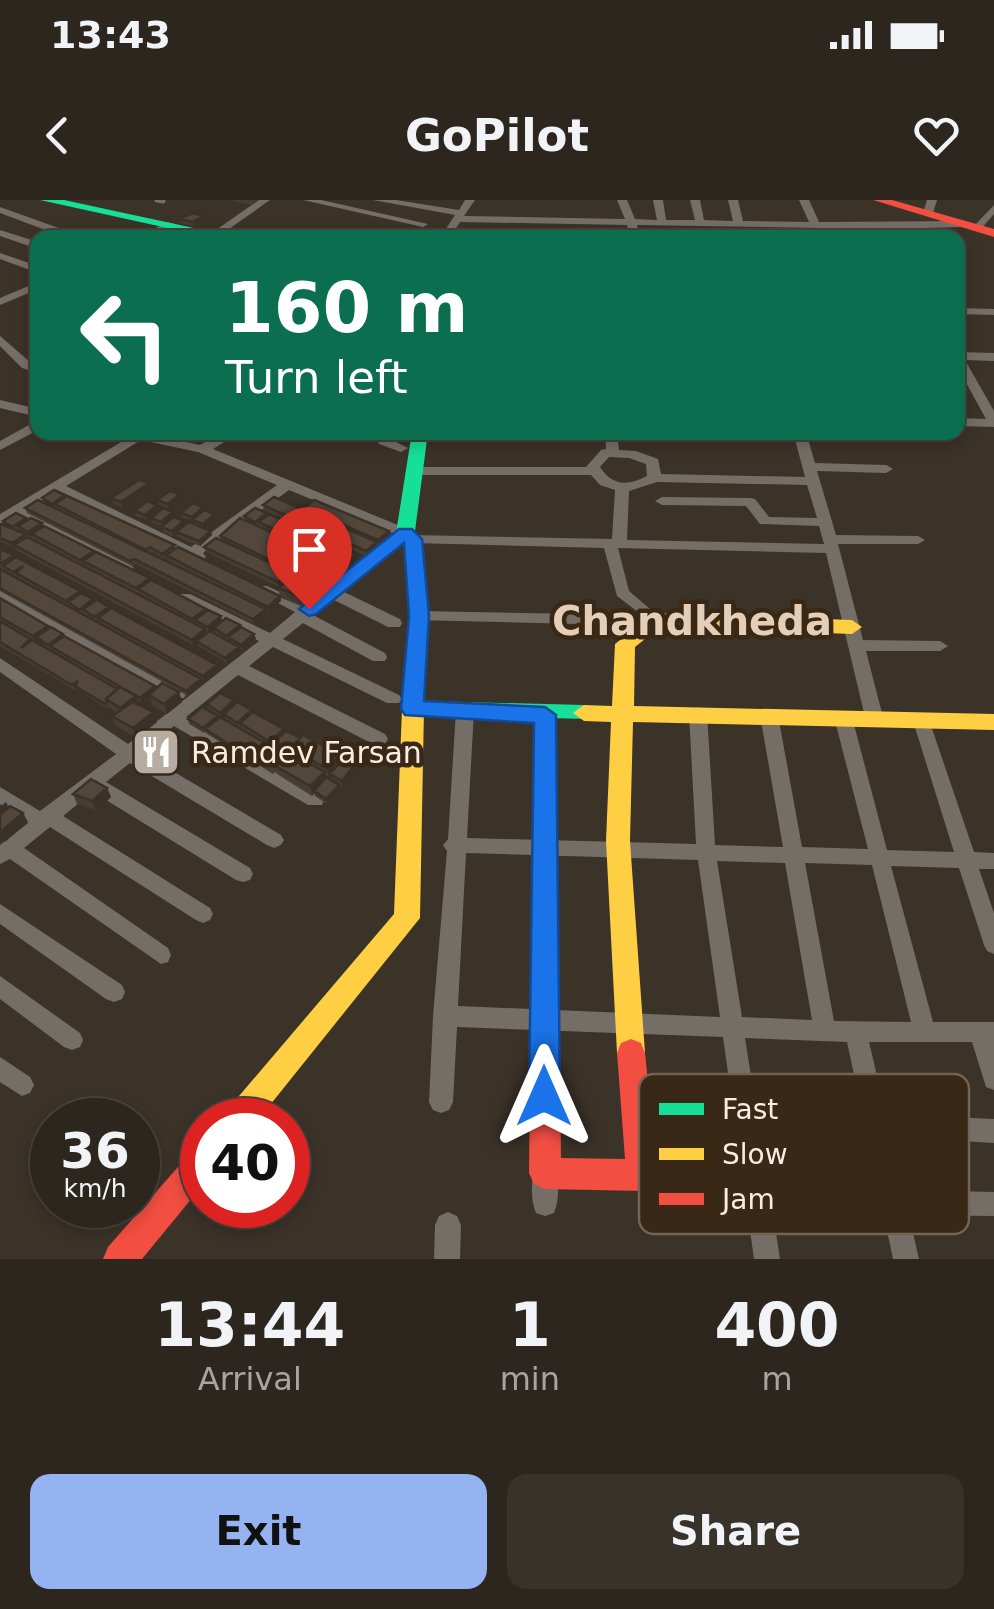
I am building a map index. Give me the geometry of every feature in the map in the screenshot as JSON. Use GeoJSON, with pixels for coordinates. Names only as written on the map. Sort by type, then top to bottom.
{"type":"FeatureCollection","features":[{"type":"Feature","properties":{"kind":"street"},"geometry":{"type":"LineString","coordinates":[[233,230],[265,200]]}},
{"type":"Feature","properties":{"kind":"street"},"geometry":{"type":"LineString","coordinates":[[308,200],[423,224]]}},
{"type":"Feature","properties":{"kind":"street"},"geometry":{"type":"LineString","coordinates":[[450,230],[470,200]]}},
{"type":"Feature","properties":{"kind":"street"},"geometry":{"type":"LineString","coordinates":[[622,200],[633,230]]}},
{"type":"Feature","properties":{"kind":"street"},"geometry":{"type":"LineString","coordinates":[[658,200],[662,223]]}},
{"type":"Feature","properties":{"kind":"street"},"geometry":{"type":"LineString","coordinates":[[695,200],[700,223]]}},
{"type":"Feature","properties":{"kind":"street"},"geometry":{"type":"LineString","coordinates":[[733,200],[736,230]]}},
{"type":"Feature","properties":{"kind":"street"},"geometry":{"type":"LineString","coordinates":[[804,200],[814,225]]}},
{"type":"Feature","properties":{"kind":"street"},"geometry":{"type":"LineString","coordinates":[[60,201],[163,209],[213,230]]}},
{"type":"Feature","properties":{"kind":"street"},"geometry":{"type":"LineString","coordinates":[[371,215],[383,201],[404,202],[459,216],[977,228],[994,209]]}},
{"type":"Feature","properties":{"kind":"street"},"geometry":{"type":"LineString","coordinates":[[887,201],[930,207],[977,228]]}},
{"type":"Feature","properties":{"kind":"street"},"geometry":{"type":"LineString","coordinates":[[148,230],[163,209]]}},
{"type":"Feature","properties":{"kind":"street"},"geometry":{"type":"LineString","coordinates":[[0,210],[56,230]]}},
{"type":"Feature","properties":{"kind":"street"},"geometry":{"type":"LineString","coordinates":[[790,224],[793,230]]}},
{"type":"Feature","properties":{"kind":"street"},"geometry":{"type":"LineString","coordinates":[[882,226],[884,230]]}},
{"type":"Feature","properties":{"kind":"street"},"geometry":{"type":"LineString","coordinates":[[0,233],[30,243]]}},
{"type":"Feature","properties":{"kind":"street"},"geometry":{"type":"LineString","coordinates":[[0,256],[30,267]]}},
{"type":"Feature","properties":{"kind":"street"},"geometry":{"type":"LineString","coordinates":[[0,302],[30,289]]}},
{"type":"Feature","properties":{"kind":"street"},"geometry":{"type":"LineString","coordinates":[[965,312],[994,312]]}},
{"type":"Feature","properties":{"kind":"street"},"geometry":{"type":"LineString","coordinates":[[0,339],[30,363]]}},
{"type":"Feature","properties":{"kind":"street"},"geometry":{"type":"LineString","coordinates":[[965,362],[994,357]]}},
{"type":"Feature","properties":{"kind":"street"},"geometry":{"type":"LineString","coordinates":[[965,373],[994,422]]}},
{"type":"Feature","properties":{"kind":"street"},"geometry":{"type":"LineString","coordinates":[[0,404],[30,411]]}},
{"type":"Feature","properties":{"kind":"street"},"geometry":{"type":"LineString","coordinates":[[965,422],[994,422]]}},
{"type":"Feature","properties":{"kind":"street"},"geometry":{"type":"LineString","coordinates":[[0,446],[30,429]]}},
{"type":"Feature","properties":{"kind":"street"},"geometry":{"type":"LineString","coordinates":[[0,520],[133,440]]}},
{"type":"Feature","properties":{"kind":"street"},"geometry":{"type":"LineString","coordinates":[[176,440],[409,536],[615,544],[918,540]]}},
{"type":"Feature","properties":{"kind":"street"},"geometry":{"type":"LineString","coordinates":[[202,449],[219,440]]}},
{"type":"Feature","properties":{"kind":"street"},"geometry":{"type":"LineString","coordinates":[[384,440],[401,448]]}},
{"type":"Feature","properties":{"kind":"street"},"geometry":{"type":"LineString","coordinates":[[258,1098],[394,939],[407,918],[403,704],[419,616],[409,536],[419,440]]}},
{"type":"Feature","properties":{"kind":"street"},"geometry":{"type":"LineString","coordinates":[[611,440],[613,453]]}},
{"type":"Feature","properties":{"kind":"street"},"geometry":{"type":"LineString","coordinates":[[801,440],[874,717]]}},
{"type":"Feature","properties":{"kind":"street"},"geometry":{"type":"LineString","coordinates":[[594,471],[596,459],[613,453],[646,458],[652,462],[654,478]]}},
{"type":"Feature","properties":{"kind":"street"},"geometry":{"type":"LineString","coordinates":[[415,471],[594,471],[604,482],[622,488],[645,486],[654,478],[886,468]]}},
{"type":"Feature","properties":{"kind":"street"},"geometry":{"type":"LineString","coordinates":[[192,554],[288,483]]}},
{"type":"Feature","properties":{"kind":"street"},"geometry":{"type":"LineString","coordinates":[[56,486],[210,562]]}},
{"type":"Feature","properties":{"kind":"street"},"geometry":{"type":"LineString","coordinates":[[622,488],[615,544],[622,594],[655,620],[940,646]]}},
{"type":"Feature","properties":{"kind":"street"},"geometry":{"type":"LineString","coordinates":[[662,500],[753,503],[765,520],[825,522]]}},
{"type":"Feature","properties":{"kind":"street"},"geometry":{"type":"LineString","coordinates":[[16,510],[150,580]]}},
{"type":"Feature","properties":{"kind":"street"},"geometry":{"type":"LineString","coordinates":[[161,956],[5,852],[192,702],[216,694],[233,669],[409,536]]}},
{"type":"Feature","properties":{"kind":"street"},"geometry":{"type":"LineString","coordinates":[[245,580],[379,657]]}},
{"type":"Feature","properties":{"kind":"street"},"geometry":{"type":"LineString","coordinates":[[167,589],[268,642],[403,704],[545,715],[843,716],[994,722]]}},
{"type":"Feature","properties":{"kind":"street"},"geometry":{"type":"LineString","coordinates":[[330,592],[394,623]]}},
{"type":"Feature","properties":{"kind":"street"},"geometry":{"type":"LineString","coordinates":[[0,594],[192,702]]}},
{"type":"Feature","properties":{"kind":"street"},"geometry":{"type":"LineString","coordinates":[[419,616],[578,619]]}},
{"type":"Feature","properties":{"kind":"street"},"geometry":{"type":"LineString","coordinates":[[639,1137],[616,715],[625,644],[655,620]]}},
{"type":"Feature","properties":{"kind":"street"},"geometry":{"type":"LineString","coordinates":[[212,662],[379,740]]}},
{"type":"Feature","properties":{"kind":"street"},"geometry":{"type":"LineString","coordinates":[[0,664],[128,752],[274,840]]}},
{"type":"Feature","properties":{"kind":"street"},"geometry":{"type":"LineString","coordinates":[[440,1102],[465,710]]}},
{"type":"Feature","properties":{"kind":"street"},"geometry":{"type":"LineString","coordinates":[[698,714],[706,850],[737,1074]]}},
{"type":"Feature","properties":{"kind":"street"},"geometry":{"type":"LineString","coordinates":[[545,715],[546,1204]]}},
{"type":"Feature","properties":{"kind":"street"},"geometry":{"type":"LineString","coordinates":[[769,716],[824,1030]]}},
{"type":"Feature","properties":{"kind":"street"},"geometry":{"type":"LineString","coordinates":[[843,716],[924,1030]]}},
{"type":"Feature","properties":{"kind":"street"},"geometry":{"type":"LineString","coordinates":[[172,718],[315,800]]}},
{"type":"Feature","properties":{"kind":"street"},"geometry":{"type":"LineString","coordinates":[[920,718],[994,945]]}},
{"type":"Feature","properties":{"kind":"street"},"geometry":{"type":"LineString","coordinates":[[91,782],[242,874]]}},
{"type":"Feature","properties":{"kind":"street"},"geometry":{"type":"LineString","coordinates":[[0,794],[202,914]]}},
{"type":"Feature","properties":{"kind":"street"},"geometry":{"type":"LineString","coordinates":[[454,845],[994,861]]}},
{"type":"Feature","properties":{"kind":"street"},"geometry":{"type":"LineString","coordinates":[[0,913],[114,992]]}},
{"type":"Feature","properties":{"kind":"street"},"geometry":{"type":"LineString","coordinates":[[0,986],[72,1040]]}},
{"type":"Feature","properties":{"kind":"street"},"geometry":{"type":"LineString","coordinates":[[444,1016],[856,1032],[987,1031],[994,1079]]}},
{"type":"Feature","properties":{"kind":"street"},"geometry":{"type":"LineString","coordinates":[[856,1032],[865,1074]]}},
{"type":"Feature","properties":{"kind":"street"},"geometry":{"type":"LineString","coordinates":[[0,1068],[22,1085]]}},
{"type":"Feature","properties":{"kind":"street"},"geometry":{"type":"LineString","coordinates":[[969,1129],[994,1130]]}},
{"type":"Feature","properties":{"kind":"street"},"geometry":{"type":"LineString","coordinates":[[545,1173],[639,1175]]}},
{"type":"Feature","properties":{"kind":"street"},"geometry":{"type":"LineString","coordinates":[[120,1259],[180,1189]]}},
{"type":"Feature","properties":{"kind":"street"},"geometry":{"type":"LineString","coordinates":[[969,1204],[994,1204]]}},
{"type":"Feature","properties":{"kind":"street"},"geometry":{"type":"LineString","coordinates":[[447,1259],[448,1226]]}},
{"type":"Feature","properties":{"kind":"street"},"geometry":{"type":"LineString","coordinates":[[763,1234],[767,1259]]}},
{"type":"Feature","properties":{"kind":"street"},"geometry":{"type":"LineString","coordinates":[[900,1234],[906,1259]]}},
{"type":"Feature","properties":{"kind":"building"},"geometry":{"type":"Polygon","coordinates":[[[193,213],[203,216],[193,222],[179,219],[193,213]]]}},
{"type":"Feature","properties":{"kind":"building"},"geometry":{"type":"Polygon","coordinates":[[[139,480],[149,483],[121,502],[111,498],[139,480]]]}},
{"type":"Feature","properties":{"kind":"building"},"geometry":{"type":"Polygon","coordinates":[[[54,490],[65,495],[52,504],[42,498],[54,490]]]}},
{"type":"Feature","properties":{"kind":"building"},"geometry":{"type":"Polygon","coordinates":[[[170,491],[180,494],[168,504],[157,500],[170,491]]]}},
{"type":"Feature","properties":{"kind":"building"},"geometry":{"type":"Polygon","coordinates":[[[67,496],[175,545],[162,554],[150,547],[146,550],[55,504],[67,496]]]}},
{"type":"Feature","properties":{"kind":"building"},"geometry":{"type":"Polygon","coordinates":[[[274,497],[377,542],[366,551],[263,505],[274,497]]]}},
{"type":"Feature","properties":{"kind":"building"},"geometry":{"type":"Polygon","coordinates":[[[38,500],[266,609],[253,619],[134,559],[130,561],[25,508],[38,500]]]}},
{"type":"Feature","properties":{"kind":"building"},"geometry":{"type":"Polygon","coordinates":[[[314,500],[389,531],[378,540],[304,508],[314,500]]]}},
{"type":"Feature","properties":{"kind":"building"},"geometry":{"type":"Polygon","coordinates":[[[147,501],[157,505],[145,515],[135,511],[147,501]]]}},
{"type":"Feature","properties":{"kind":"building"},"geometry":{"type":"Polygon","coordinates":[[[193,503],[203,507],[192,517],[181,513],[193,503]]]}},
{"type":"Feature","properties":{"kind":"building"},"geometry":{"type":"Polygon","coordinates":[[[163,508],[173,512],[161,522],[151,518],[163,508]]]}},
{"type":"Feature","properties":{"kind":"building"},"geometry":{"type":"Polygon","coordinates":[[[255,508],[267,513],[255,522],[244,516],[255,508]]]}},
{"type":"Feature","properties":{"kind":"building"},"geometry":{"type":"Polygon","coordinates":[[[204,510],[215,514],[203,524],[192,520],[204,510]]]}},
{"type":"Feature","properties":{"kind":"building"},"geometry":{"type":"Polygon","coordinates":[[[16,513],[26,518],[12,527],[3,521],[16,513]]]}},
{"type":"Feature","properties":{"kind":"building"},"geometry":{"type":"Polygon","coordinates":[[[269,514],[356,554],[345,563],[259,522],[269,514]]]}},
{"type":"Feature","properties":{"kind":"building"},"geometry":{"type":"Polygon","coordinates":[[[174,517],[184,521],[172,531],[161,527],[174,517]]]}},
{"type":"Feature","properties":{"kind":"building"},"geometry":{"type":"Polygon","coordinates":[[[31,518],[42,523],[28,532],[18,526],[31,518]]]}},
{"type":"Feature","properties":{"kind":"building"},"geometry":{"type":"Polygon","coordinates":[[[240,518],[344,565],[332,574],[289,552],[292,547],[284,552],[318,568],[308,578],[220,536],[240,518]]]}},
{"type":"Feature","properties":{"kind":"building"},"geometry":{"type":"Polygon","coordinates":[[[189,522],[211,531],[199,541],[176,532],[189,522]]]}},
{"type":"Feature","properties":{"kind":"building"},"geometry":{"type":"Polygon","coordinates":[[[0,524],[26,534],[12,543],[0,538],[0,524]]]}},
{"type":"Feature","properties":{"kind":"building"},"geometry":{"type":"Polygon","coordinates":[[[44,526],[94,551],[80,560],[32,534],[44,526]]]}},
{"type":"Feature","properties":{"kind":"building"},"geometry":{"type":"Polygon","coordinates":[[[27,537],[205,629],[192,640],[14,545],[27,537]]]}},
{"type":"Feature","properties":{"kind":"building"},"geometry":{"type":"Polygon","coordinates":[[[216,538],[290,572],[278,582],[204,547],[216,538]]]}},
{"type":"Feature","properties":{"kind":"building"},"geometry":{"type":"Polygon","coordinates":[[[178,547],[280,596],[268,607],[166,555],[178,547]]]}},
{"type":"Feature","properties":{"kind":"building"},"geometry":{"type":"Polygon","coordinates":[[[0,549],[14,555],[0,564],[0,549]]]}},
{"type":"Feature","properties":{"kind":"building"},"geometry":{"type":"Polygon","coordinates":[[[96,552],[150,578],[136,588],[83,561],[96,552]]]}},
{"type":"Feature","properties":{"kind":"building"},"geometry":{"type":"Polygon","coordinates":[[[16,557],[80,591],[66,601],[16,573],[23,566],[13,572],[3,566],[16,557]]]}},
{"type":"Feature","properties":{"kind":"building"},"geometry":{"type":"Polygon","coordinates":[[[0,569],[201,679],[186,691],[0,588],[0,569]]]}},
{"type":"Feature","properties":{"kind":"building"},"geometry":{"type":"Polygon","coordinates":[[[296,575],[315,583],[307,599],[278,588],[296,575]]]}},
{"type":"Feature","properties":{"kind":"building"},"geometry":{"type":"Polygon","coordinates":[[[151,580],[206,609],[192,619],[138,589],[151,580]]]}},
{"type":"Feature","properties":{"kind":"building"},"geometry":{"type":"Polygon","coordinates":[[[81,593],[93,599],[79,610],[68,602],[81,593]]]}},
{"type":"Feature","properties":{"kind":"building"},"geometry":{"type":"Polygon","coordinates":[[[0,598],[48,626],[33,636],[0,617],[0,598]]]}},
{"type":"Feature","properties":{"kind":"building"},"geometry":{"type":"Polygon","coordinates":[[[97,600],[109,607],[94,617],[83,609],[97,600]]]}},
{"type":"Feature","properties":{"kind":"building"},"geometry":{"type":"Polygon","coordinates":[[[111,608],[217,665],[203,676],[98,618],[111,608]]]}},
{"type":"Feature","properties":{"kind":"building"},"geometry":{"type":"Polygon","coordinates":[[[208,610],[221,616],[208,627],[195,620],[208,610]]]}},
{"type":"Feature","properties":{"kind":"building"},"geometry":{"type":"Polygon","coordinates":[[[226,618],[240,625],[226,636],[214,628],[226,618]]]}},
{"type":"Feature","properties":{"kind":"building"},"geometry":{"type":"Polygon","coordinates":[[[0,621],[30,639],[21,648],[32,640],[117,689],[105,704],[75,686],[78,681],[72,685],[0,642],[0,621]]]}},
{"type":"Feature","properties":{"kind":"building"},"geometry":{"type":"Polygon","coordinates":[[[51,627],[63,634],[48,645],[36,637],[51,627]]]}},
{"type":"Feature","properties":{"kind":"building"},"geometry":{"type":"Polygon","coordinates":[[[241,627],[254,634],[241,645],[228,637],[241,627]]]}},
{"type":"Feature","properties":{"kind":"building"},"geometry":{"type":"Polygon","coordinates":[[[210,631],[239,647],[225,658],[196,641],[210,631]]]}},
{"type":"Feature","properties":{"kind":"building"},"geometry":{"type":"Polygon","coordinates":[[[64,636],[155,686],[140,698],[50,646],[64,636]]]}},
{"type":"Feature","properties":{"kind":"building"},"geometry":{"type":"Polygon","coordinates":[[[162,683],[179,692],[164,704],[149,695],[162,683]]]}},
{"type":"Feature","properties":{"kind":"building"},"geometry":{"type":"Polygon","coordinates":[[[120,687],[136,696],[120,708],[106,699],[120,687]]]}},
{"type":"Feature","properties":{"kind":"building"},"geometry":{"type":"Polygon","coordinates":[[[220,693],[234,700],[220,713],[207,704],[220,693]]]}},
{"type":"Feature","properties":{"kind":"building"},"geometry":{"type":"Polygon","coordinates":[[[133,702],[154,712],[133,728],[112,716],[133,702]]]}},
{"type":"Feature","properties":{"kind":"building"},"geometry":{"type":"Polygon","coordinates":[[[237,702],[252,710],[237,723],[224,714],[237,702]]]}},
{"type":"Feature","properties":{"kind":"building"},"geometry":{"type":"Polygon","coordinates":[[[202,707],[218,716],[203,728],[188,719],[202,707]]]}},
{"type":"Feature","properties":{"kind":"building"},"geometry":{"type":"Polygon","coordinates":[[[253,712],[284,729],[270,742],[240,723],[253,712]]]}},
{"type":"Feature","properties":{"kind":"building"},"geometry":{"type":"Polygon","coordinates":[[[220,717],[265,743],[253,759],[205,729],[220,717]]]}},
{"type":"Feature","properties":{"kind":"building"},"geometry":{"type":"Polygon","coordinates":[[[286,731],[300,738],[289,753],[273,743],[286,731]]]}},
{"type":"Feature","properties":{"kind":"building"},"geometry":{"type":"Polygon","coordinates":[[[303,735],[341,755],[327,769],[291,748],[303,735]]]}},
{"type":"Feature","properties":{"kind":"building"},"geometry":{"type":"Polygon","coordinates":[[[152,737],[165,745],[152,757],[140,747],[152,737]]]}},
{"type":"Feature","properties":{"kind":"building"},"geometry":{"type":"Polygon","coordinates":[[[267,741],[325,772],[310,786],[274,765],[280,756],[271,765],[255,754],[267,741]]]}},
{"type":"Feature","properties":{"kind":"building"},"geometry":{"type":"Polygon","coordinates":[[[342,760],[353,767],[342,781],[330,774],[342,760]]]}},
{"type":"Feature","properties":{"kind":"building"},"geometry":{"type":"Polygon","coordinates":[[[326,777],[339,785],[326,799],[314,791],[326,777]]]}},
{"type":"Feature","properties":{"kind":"building"},"geometry":{"type":"Polygon","coordinates":[[[91,779],[107,788],[92,801],[73,794],[91,779]]]}},
{"type":"Feature","properties":{"kind":"building"},"geometry":{"type":"Polygon","coordinates":[[[10,806],[23,813],[0,832],[0,815],[10,806]]]}},
{"type":"Feature","properties":{"kind":"traffic: fast"},"geometry":{"type":"LineString","coordinates":[[46,200],[194,230]]}},
{"type":"Feature","properties":{"kind":"traffic: fast"},"geometry":{"type":"LineString","coordinates":[[419,440],[405,533],[413,539],[419,616],[413,709],[584,713]]}},
{"type":"Feature","properties":{"kind":"traffic: slow"},"geometry":{"type":"LineString","coordinates":[[631,1053],[618,841],[625,644],[655,620],[852,627]]}},
{"type":"Feature","properties":{"kind":"traffic: slow"},"geometry":{"type":"LineString","coordinates":[[257,1098],[407,918],[413,709]]}},
{"type":"Feature","properties":{"kind":"traffic: slow"},"geometry":{"type":"LineString","coordinates":[[584,713],[994,722]]}},
{"type":"Feature","properties":{"kind":"traffic: jam"},"geometry":{"type":"LineString","coordinates":[[879,200],[994,233]]}},
{"type":"Feature","properties":{"kind":"traffic: jam"},"geometry":{"type":"LineString","coordinates":[[545,715],[545,1173],[639,1175]]}},
{"type":"Feature","properties":{"kind":"traffic: jam"},"geometry":{"type":"LineString","coordinates":[[631,1053],[639,1142]]}},
{"type":"Feature","properties":{"kind":"traffic: jam"},"geometry":{"type":"LineString","coordinates":[[120,1259],[180,1189]]}},
{"type":"Feature","properties":{"kind":"place","name":"Ramdev Farsan"},"geometry":{"type":"Point","coordinates":[156,752]}},
{"type":"Feature","properties":{"kind":"district","name":"Chandkheda"},"geometry":{"type":"Point","coordinates":[692,621]}},
{"type":"Feature","properties":{"kind":"route"},"geometry":{"type":"LineString","coordinates":[[309,609],[405,533],[413,539],[419,616],[412,709],[545,715],[544,1096]]}}]}
